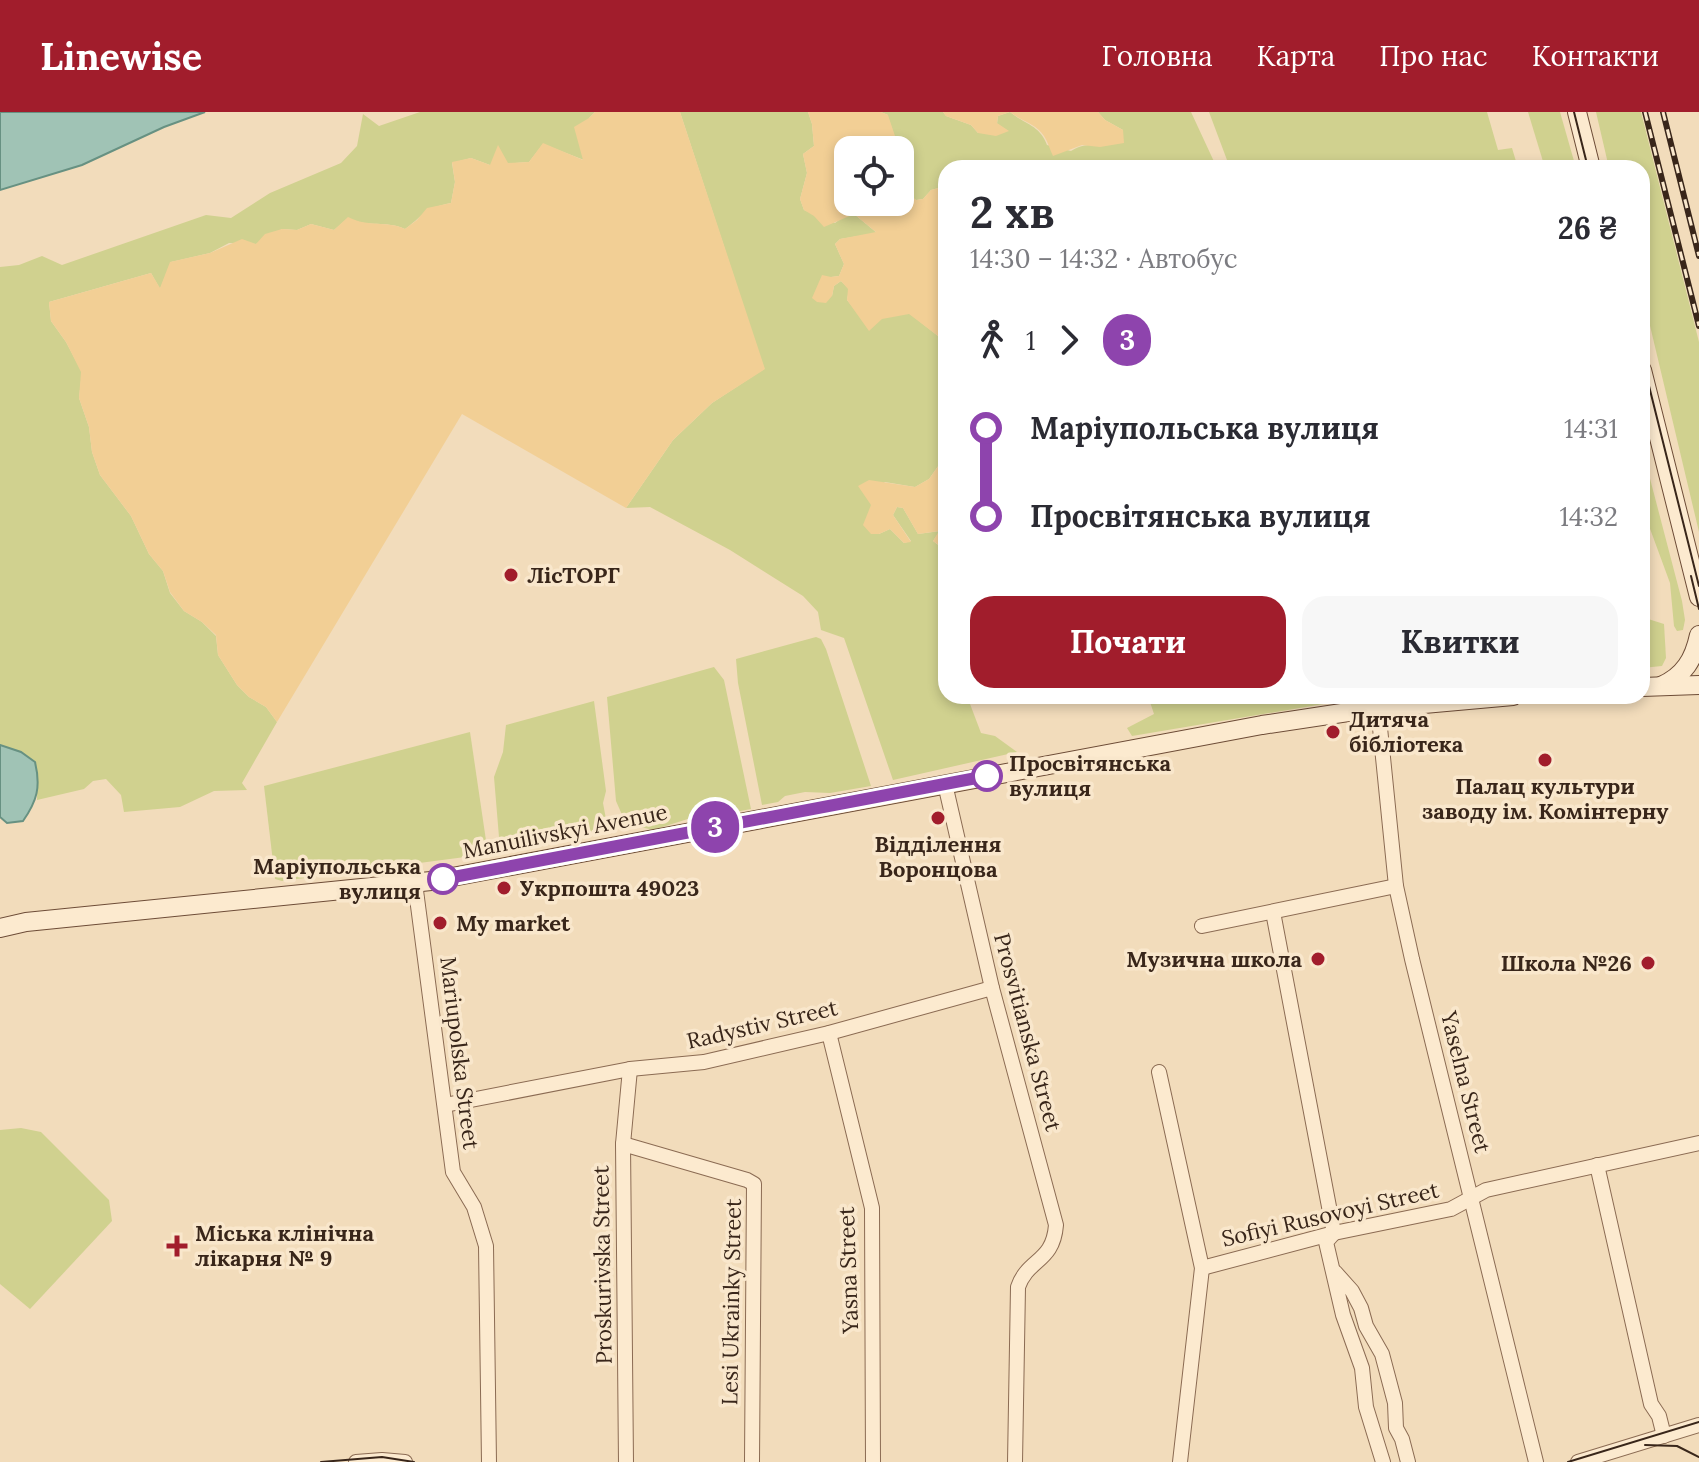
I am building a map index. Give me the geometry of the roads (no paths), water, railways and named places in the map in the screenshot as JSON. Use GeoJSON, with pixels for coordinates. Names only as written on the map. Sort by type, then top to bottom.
{"type":"FeatureCollection","features":[{"type":"Feature","properties":{"kind":"main road"},"geometry":{"type":"LineString","coordinates":[[1577,112],[1589,160]]}},
{"type":"Feature","properties":{"kind":"main road"},"geometry":{"type":"LineString","coordinates":[[1650,402],[1699,597]]}},
{"type":"Feature","properties":{"kind":"main road"},"geometry":{"type":"LineString","coordinates":[[1650,687],[1686,685],[1684,671],[1699,635]]}},
{"type":"Feature","properties":{"kind":"main road","name":"Manuilivskyi Avenue"},"geometry":{"type":"LineString","coordinates":[[0,928],[41,920],[415,883],[1247,727],[1423,704]]}},
{"type":"Feature","properties":{"kind":"street","name":"Yaselna Street"},"geometry":{"type":"LineString","coordinates":[[1378,708],[1396,886],[1536,1462]]}},
{"type":"Feature","properties":{"kind":"street","name":"Prosvitianska Street"},"geometry":{"type":"LineString","coordinates":[[945,784],[992,988],[1056,1225],[1050,1250],[1021,1278],[1018,1287],[1015,1462]]}},
{"type":"Feature","properties":{"kind":"street","name":"Mariupolska Street"},"geometry":{"type":"LineString","coordinates":[[415,883],[453,1172],[474,1207],[486,1246],[489,1462]]}},
{"type":"Feature","properties":{"kind":"street"},"geometry":{"type":"LineString","coordinates":[[1202,926],[1396,886]]}},
{"type":"Feature","properties":{"kind":"street"},"geometry":{"type":"LineString","coordinates":[[1273,912],[1334,1233],[1326,1242],[1343,1315],[1362,1368],[1366,1407],[1383,1462]]}},
{"type":"Feature","properties":{"kind":"street","name":"Radystiv Street"},"geometry":{"type":"LineString","coordinates":[[445,1105],[630,1069],[704,1062],[829,1033],[992,988]]}},
{"type":"Feature","properties":{"kind":"street","name":"Yasna Street"},"geometry":{"type":"LineString","coordinates":[[829,1033],[872,1208],[873,1462]]}},
{"type":"Feature","properties":{"kind":"street","name":"Proskurivska Street"},"geometry":{"type":"LineString","coordinates":[[626,1462],[623,1144],[630,1069]]}},
{"type":"Feature","properties":{"kind":"street"},"geometry":{"type":"LineString","coordinates":[[1159,1072],[1202,1268],[1180,1462]]}},
{"type":"Feature","properties":{"kind":"street","name":"Sofiyi Rusovoyi Street"},"geometry":{"type":"LineString","coordinates":[[1202,1268],[1334,1233],[1451,1209],[1486,1190],[1699,1143]]}},
{"type":"Feature","properties":{"kind":"street","name":"Lesi Ukrainky Street"},"geometry":{"type":"LineString","coordinates":[[623,1144],[754,1184],[752,1462]]}},
{"type":"Feature","properties":{"kind":"street"},"geometry":{"type":"LineString","coordinates":[[1597,1165],[1651,1404],[1659,1416],[1664,1436]]}},
{"type":"Feature","properties":{"kind":"street"},"geometry":{"type":"LineString","coordinates":[[1333,1270],[1352,1291],[1382,1354],[1395,1403],[1396,1428],[1408,1462]]}},
{"type":"Feature","properties":{"kind":"street"},"geometry":{"type":"LineString","coordinates":[[1578,1462],[1699,1425]]}},
{"type":"Feature","properties":{"kind":"street"},"geometry":{"type":"LineString","coordinates":[[356,1462],[405,1462]]}},
{"type":"Feature","properties":{"kind":"tram line"},"geometry":{"type":"LineString","coordinates":[[1574,112],[1586,160]]}},
{"type":"Feature","properties":{"kind":"tram line"},"geometry":{"type":"LineString","coordinates":[[1650,390],[1699,586]]}},
{"type":"Feature","properties":{"kind":"tram line"},"geometry":{"type":"LineString","coordinates":[[1691,576],[1699,609]]}},
{"type":"Feature","properties":{"kind":"tram line"},"geometry":{"type":"LineString","coordinates":[[1568,1462],[1699,1422]]}},
{"type":"Feature","properties":{"kind":"tram line"},"geometry":{"type":"LineString","coordinates":[[1645,1445],[1677,1446],[1699,1457]]}},
{"type":"Feature","properties":{"kind":"tram line"},"geometry":{"type":"LineString","coordinates":[[321,1462],[382,1457],[414,1462]]}},
{"type":"Feature","properties":{"kind":"railway"},"geometry":{"type":"LineString","coordinates":[[1645,112],[1699,326]]}},
{"type":"Feature","properties":{"kind":"railway"},"geometry":{"type":"LineString","coordinates":[[1663,112],[1699,256]]}},
{"type":"Feature","properties":{"kind":"place","name":"ЛісТОРГ"},"geometry":{"type":"Point","coordinates":[511,575]}},
{"type":"Feature","properties":{"kind":"place","name":"Дитяча бібліотека"},"geometry":{"type":"Point","coordinates":[1333,732]}},
{"type":"Feature","properties":{"kind":"place","name":"Палац культури заводу ім. Комінтерну"},"geometry":{"type":"Point","coordinates":[1545,760]}},
{"type":"Feature","properties":{"kind":"place","name":"Просвітянська вулиця"},"geometry":{"type":"Point","coordinates":[987,776]}},
{"type":"Feature","properties":{"kind":"place","name":"Відділення Воронцова"},"geometry":{"type":"Point","coordinates":[938,818]}},
{"type":"Feature","properties":{"kind":"place","name":"Маріупольська вулиця"},"geometry":{"type":"Point","coordinates":[443,879]}},
{"type":"Feature","properties":{"kind":"place","name":"Укрпошта 49023"},"geometry":{"type":"Point","coordinates":[504,888]}},
{"type":"Feature","properties":{"kind":"place","name":"My market"},"geometry":{"type":"Point","coordinates":[440,923]}},
{"type":"Feature","properties":{"kind":"place","name":"Музична школа"},"geometry":{"type":"Point","coordinates":[1318,959]}},
{"type":"Feature","properties":{"kind":"place","name":"Школа №26"},"geometry":{"type":"Point","coordinates":[1648,963]}},
{"type":"Feature","properties":{"kind":"place","name":"Міська клінічна лікарня № 9"},"geometry":{"type":"Point","coordinates":[177,1246]}}]}
